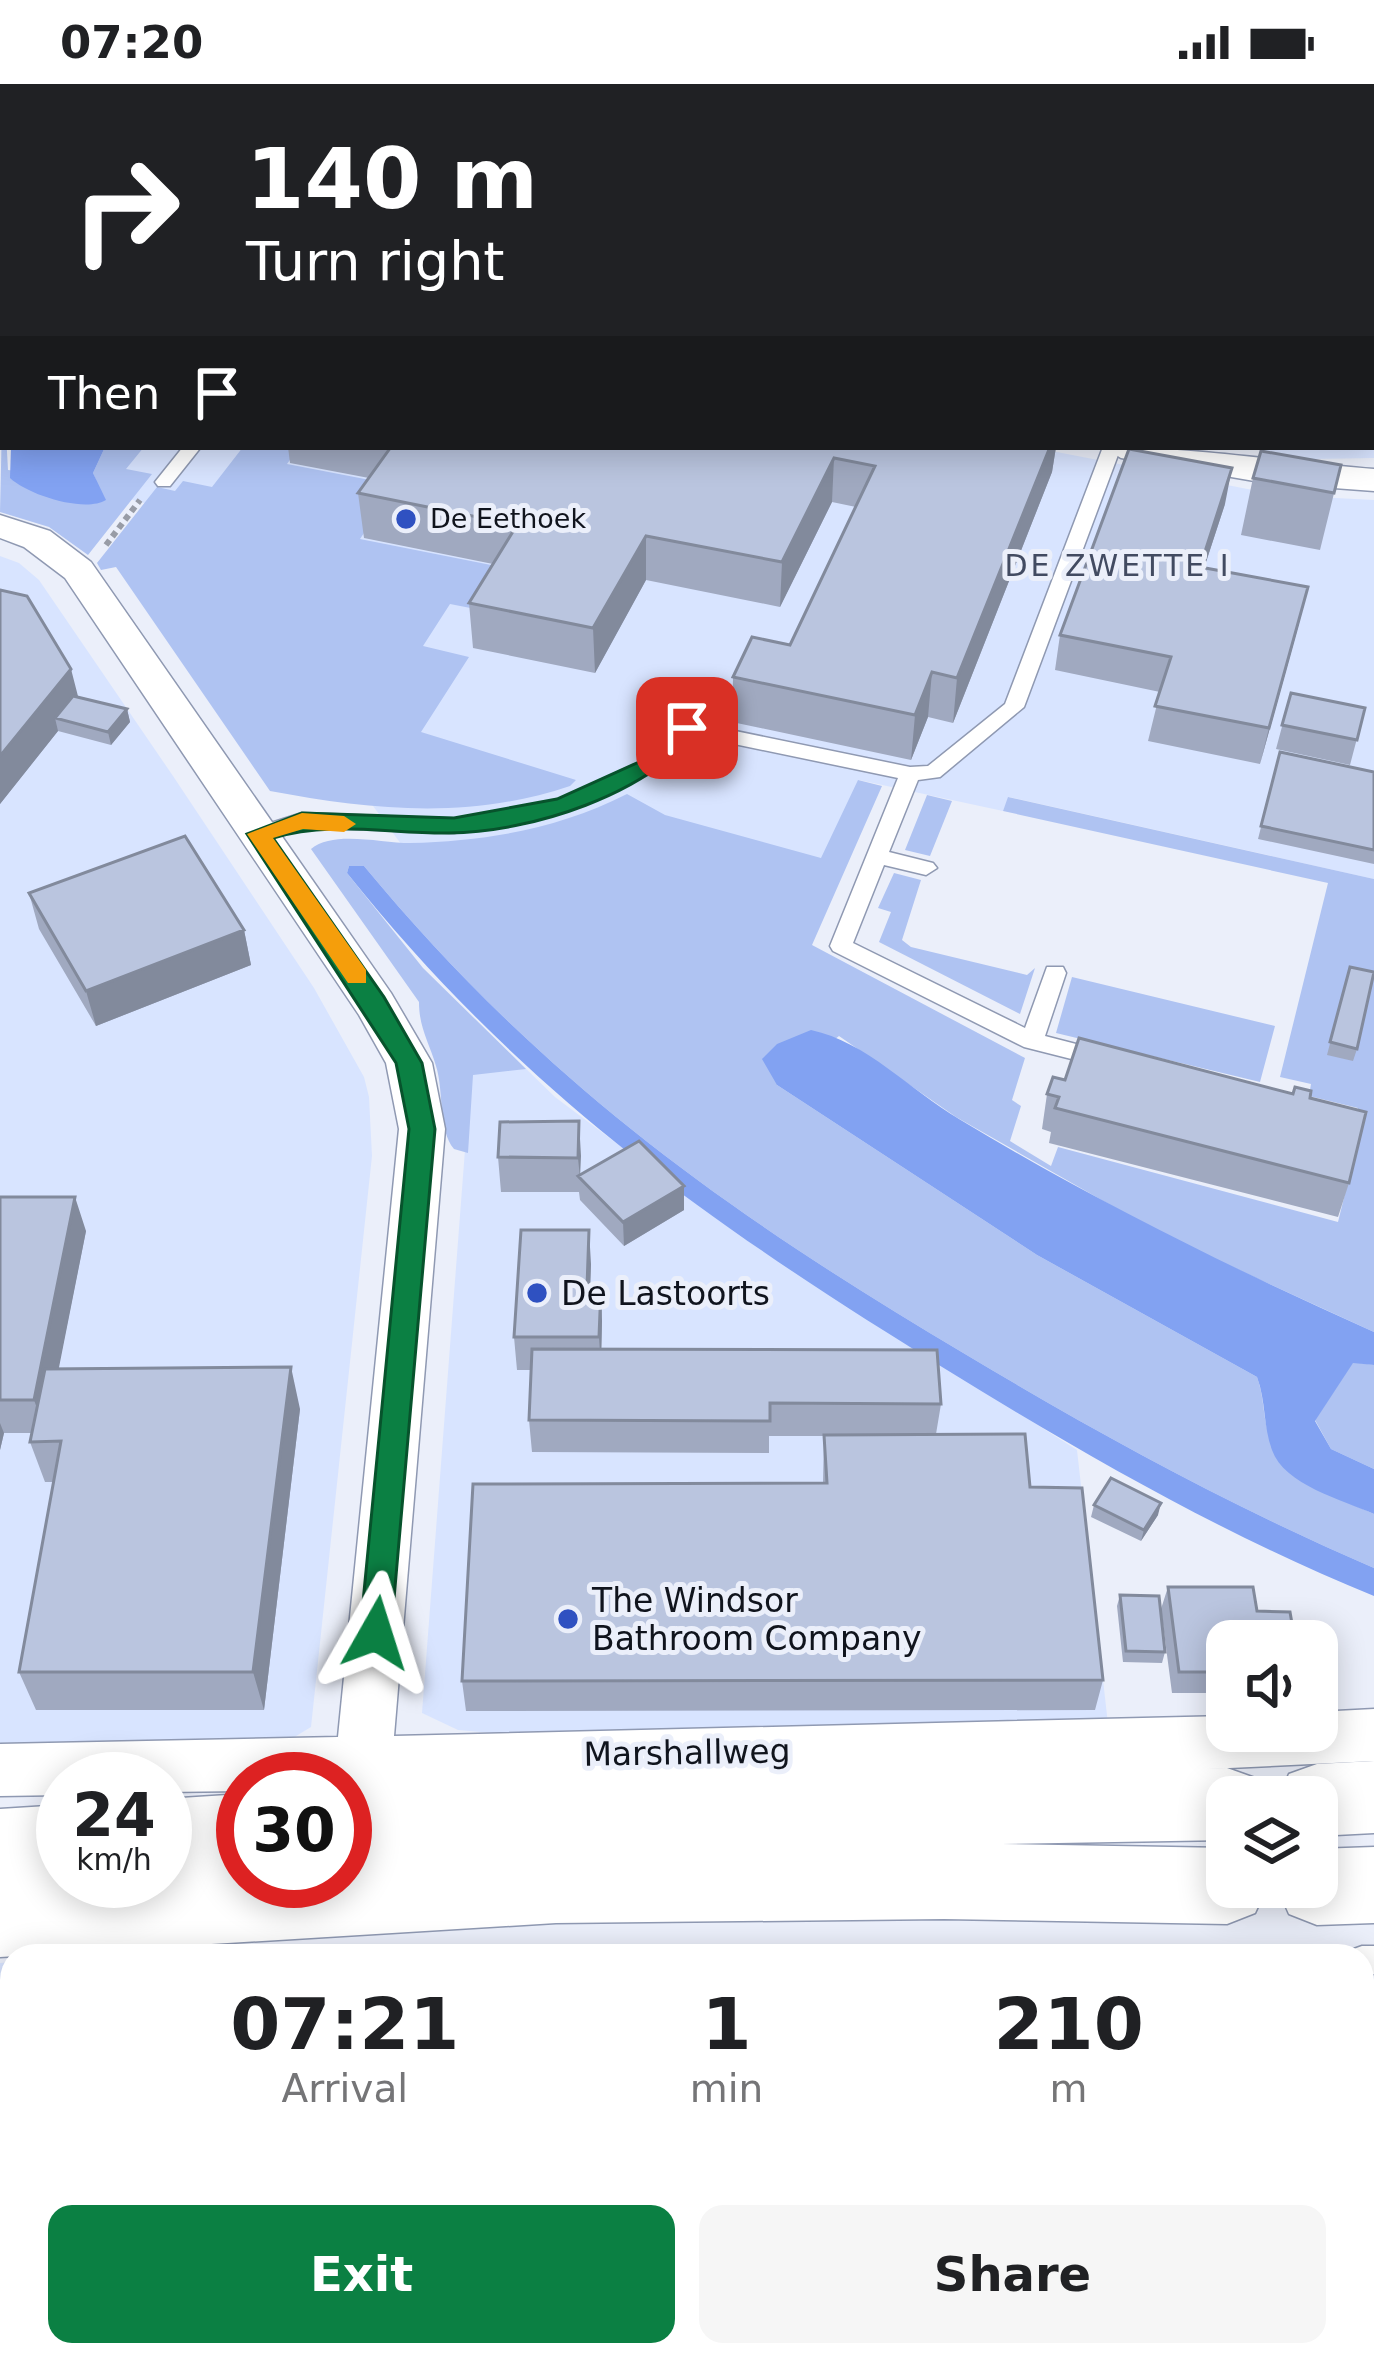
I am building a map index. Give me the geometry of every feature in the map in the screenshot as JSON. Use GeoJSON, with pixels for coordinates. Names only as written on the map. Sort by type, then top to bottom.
{"type":"FeatureCollection","features":[{"type":"Feature","properties":{"kind":"main road","name":"Marshallweg"},"geometry":{"type":"LineString","coordinates":[[372,1793],[682,1812],[1206,1804]]}},
{"type":"Feature","properties":{"kind":"main road"},"geometry":{"type":"LineString","coordinates":[[1338,1799],[1374,1797]]}},
{"type":"Feature","properties":{"kind":"main road"},"geometry":{"type":"LineString","coordinates":[[0,1846],[36,1844]]}},
{"type":"Feature","properties":{"kind":"main road"},"geometry":{"type":"LineString","coordinates":[[0,1918],[556,1885],[944,1881],[1206,1886]]}},
{"type":"Feature","properties":{"kind":"main road"},"geometry":{"type":"LineString","coordinates":[[1338,1886],[1374,1885]]}},
{"type":"Feature","properties":{"kind":"street"},"geometry":{"type":"LineString","coordinates":[[1138,450],[1266,472],[1374,480]]}},
{"type":"Feature","properties":{"kind":"street"},"geometry":{"type":"LineString","coordinates":[[0,526],[37,539],[78,570],[375,1004],[409,1063],[422,1129],[358,1752]]}},
{"type":"Feature","properties":{"kind":"street","name":"Marshallweg"},"geometry":{"type":"LineString","coordinates":[[372,1791],[1374,1735]]}},
{"type":"Feature","properties":{"kind":"street","name":"Marshallweg"},"geometry":{"type":"LineString","coordinates":[[0,1770],[216,1768]]}},
{"type":"Feature","properties":{"kind":"lane"},"geometry":{"type":"LineString","coordinates":[[164,482],[190,450]]}},
{"type":"Feature","properties":{"kind":"lane"},"geometry":{"type":"LineString","coordinates":[[259,834],[302,820],[454,826],[562,806],[647,767],[687,728],[910,774],[933,772],[1013,707],[1111,450]]}},
{"type":"Feature","properties":{"kind":"lane"},"geometry":{"type":"LineString","coordinates":[[910,774],[842,946],[1032,1041],[1124,1064]]}},
{"type":"Feature","properties":{"kind":"lane"},"geometry":{"type":"LineString","coordinates":[[877,856],[926,868]]}},
{"type":"Feature","properties":{"kind":"lane"},"geometry":{"type":"LineString","coordinates":[[1032,1041],[1054,973]]}},
{"type":"Feature","properties":{"kind":"path"},"geometry":{"type":"LineString","coordinates":[[78,570],[96,558],[155,481],[164,482]]}},
{"type":"Feature","properties":{"kind":"shaded area"},"geometry":{"type":"Polygon","coordinates":[[[1,450],[7,450],[8,470],[96,480],[93,473],[104,450],[142,450],[126,469],[152,474],[88,555],[49,527],[0,512],[1,450]]]}},
{"type":"Feature","properties":{"kind":"shaded area"},"geometry":{"type":"Polygon","coordinates":[[[38,450],[1046,450],[1278,495],[1374,500],[1374,879],[1009,797],[1003,811],[859,780],[769,972],[435,890],[151,505],[36,473],[38,450]]]}},
{"type":"Feature","properties":{"kind":"shaded area"},"geometry":{"type":"Polygon","coordinates":[[[241,450],[297,450],[287,464],[396,485],[360,539],[516,570],[491,612],[450,604],[423,646],[469,657],[421,732],[576,780],[532,797],[458,808],[383,807],[270,791],[116,567],[101,570],[97,563],[157,487],[175,491],[183,481],[212,487],[241,450]]]}},
{"type":"Feature","properties":{"kind":"shaded area"},"geometry":{"type":"Polygon","coordinates":[[[1260,450],[1374,450],[1374,458],[1312,459],[1260,450]]]}},
{"type":"Feature","properties":{"kind":"shaded area"},"geometry":{"type":"Polygon","coordinates":[[[0,556],[19,563],[39,580],[173,776],[314,988],[364,1077],[369,1097],[372,1156],[311,1727],[278,1747],[0,1752],[0,556]]]}},
{"type":"Feature","properties":{"kind":"shaded area"},"geometry":{"type":"Polygon","coordinates":[[[858,780],[882,786],[812,945],[1025,1058],[1012,1100],[1021,1106],[1010,1141],[1051,1166],[1058,1147],[1338,1222],[1357,1145],[1351,1142],[1358,1108],[1309,1096],[1311,1084],[1280,1077],[1328,883],[1003,811],[1008,797],[1374,879],[1374,1332],[1165,1236],[956,1117],[839,1036],[777,1085],[1037,1255],[1257,1377],[1266,1424],[1282,1458],[1308,1482],[1374,1514],[1374,1568],[1115,1440],[878,1301],[717,1194],[569,1077],[499,1013],[364,866],[349,866],[347,873],[423,968],[526,1069],[473,1075],[468,1153],[454,1149],[446,1132],[419,1002],[311,849],[344,839],[410,843],[494,836],[575,816],[627,794],[665,815],[821,858],[858,780]]]}},
{"type":"Feature","properties":{"kind":"shaded area"},"geometry":{"type":"Polygon","coordinates":[[[927,795],[952,801],[930,856],[905,850],[927,795]]]}},
{"type":"Feature","properties":{"kind":"shaded area"},"geometry":{"type":"Polygon","coordinates":[[[894,873],[921,880],[902,940],[911,947],[1027,975],[1035,968],[1020,1014],[879,942],[891,912],[878,908],[894,873]]]}},
{"type":"Feature","properties":{"kind":"shaded area"},"geometry":{"type":"Polygon","coordinates":[[[1072,977],[1275,1026],[1260,1082],[1056,1033],[1072,977]]]}},
{"type":"Feature","properties":{"kind":"shaded area"},"geometry":{"type":"Polygon","coordinates":[[[475,1019],[555,1097],[743,1238],[1077,1450],[1108,1724],[541,1737],[458,1730],[422,1713],[475,1019]]]}},
{"type":"Feature","properties":{"kind":"shaded area"},"geometry":{"type":"Polygon","coordinates":[[[1353,1362],[1374,1365],[1374,1469],[1331,1449],[1315,1420],[1353,1362]]]}},
{"type":"Feature","properties":{"kind":"water"},"geometry":{"type":"Polygon","coordinates":[[[11,450],[104,450],[93,473],[106,500],[71,503],[43,496],[10,478],[11,450]]]}},
{"type":"Feature","properties":{"kind":"water"},"geometry":{"type":"Polygon","coordinates":[[[349,866],[364,866],[499,1013],[569,1077],[717,1194],[878,1301],[1065,1412],[1217,1494],[1374,1568],[1374,1596],[1209,1520],[1051,1433],[860,1316],[699,1206],[551,1088],[481,1023],[347,873],[349,866]]]}},
{"type":"Feature","properties":{"kind":"water"},"geometry":{"type":"Polygon","coordinates":[[[811,1030],[851,1045],[959,1119],[1111,1205],[1374,1332],[1374,1365],[1353,1363],[1315,1421],[1331,1449],[1374,1469],[1374,1514],[1301,1482],[1279,1462],[1269,1441],[1257,1377],[1037,1255],[777,1085],[762,1059],[777,1044],[811,1030]]]}},
{"type":"Feature","properties":{"kind":"building"},"geometry":{"type":"Polygon","coordinates":[[[389,450],[1049,450],[957,678],[932,672],[915,715],[733,677],[752,637],[790,645],[875,466],[834,458],[782,562],[646,536],[593,628],[469,603],[517,525],[358,493],[389,450]]]}},
{"type":"Feature","properties":{"kind":"building"},"geometry":{"type":"Polygon","coordinates":[[[1129,450],[1232,468],[1200,567],[1308,587],[1269,728],[1155,706],[1171,657],[1060,635],[1129,450]]]}},
{"type":"Feature","properties":{"kind":"building"},"geometry":{"type":"Polygon","coordinates":[[[1261,451],[1341,465],[1334,493],[1253,478],[1261,451]]]}},
{"type":"Feature","properties":{"kind":"building"},"geometry":{"type":"Polygon","coordinates":[[[0,590],[27,596],[71,669],[0,756],[0,590]]]}},
{"type":"Feature","properties":{"kind":"building"},"geometry":{"type":"Polygon","coordinates":[[[1291,693],[1365,708],[1357,740],[1282,725],[1291,693]]]}},
{"type":"Feature","properties":{"kind":"building"},"geometry":{"type":"Polygon","coordinates":[[[73,696],[127,709],[108,732],[55,718],[73,696]]]}},
{"type":"Feature","properties":{"kind":"building"},"geometry":{"type":"Polygon","coordinates":[[[1280,752],[1374,772],[1374,850],[1261,826],[1280,752]]]}},
{"type":"Feature","properties":{"kind":"building"},"geometry":{"type":"Polygon","coordinates":[[[185,836],[244,930],[86,991],[29,893],[185,836]]]}},
{"type":"Feature","properties":{"kind":"building"},"geometry":{"type":"Polygon","coordinates":[[[1350,967],[1374,972],[1357,1049],[1330,1042],[1350,967]]]}},
{"type":"Feature","properties":{"kind":"building"},"geometry":{"type":"Polygon","coordinates":[[[1079,1038],[1293,1094],[1295,1087],[1311,1091],[1310,1098],[1366,1112],[1349,1183],[1055,1108],[1059,1097],[1047,1094],[1053,1077],[1065,1080],[1079,1038]]]}},
{"type":"Feature","properties":{"kind":"building"},"geometry":{"type":"Polygon","coordinates":[[[579,1121],[578,1158],[498,1157],[500,1122],[579,1121]]]}},
{"type":"Feature","properties":{"kind":"building"},"geometry":{"type":"Polygon","coordinates":[[[639,1141],[684,1186],[623,1222],[578,1176],[639,1141]]]}},
{"type":"Feature","properties":{"kind":"building"},"geometry":{"type":"Polygon","coordinates":[[[0,1197],[75,1197],[34,1400],[0,1400],[0,1197]]]}},
{"type":"Feature","properties":{"kind":"building"},"geometry":{"type":"Polygon","coordinates":[[[521,1230],[589,1230],[587,1287],[601,1287],[599,1337],[514,1337],[521,1230]]]}},
{"type":"Feature","properties":{"kind":"building"},"geometry":{"type":"Polygon","coordinates":[[[532,1349],[937,1350],[941,1404],[770,1403],[770,1421],[529,1420],[532,1349]]]}},
{"type":"Feature","properties":{"kind":"building"},"geometry":{"type":"Polygon","coordinates":[[[291,1367],[253,1672],[19,1672],[61,1441],[30,1442],[45,1369],[291,1367]]]}},
{"type":"Feature","properties":{"kind":"building"},"geometry":{"type":"Polygon","coordinates":[[[1025,1434],[1030,1487],[1082,1488],[1103,1680],[462,1681],[473,1484],[827,1483],[824,1435],[1025,1434]]]}},
{"type":"Feature","properties":{"kind":"building"},"geometry":{"type":"Polygon","coordinates":[[[1111,1478],[1161,1503],[1144,1530],[1094,1505],[1111,1478]]]}},
{"type":"Feature","properties":{"kind":"building"},"geometry":{"type":"Polygon","coordinates":[[[1168,1587],[1253,1587],[1257,1611],[1290,1612],[1291,1620],[1206,1620],[1206,1672],[1179,1672],[1168,1587]]]}},
{"type":"Feature","properties":{"kind":"building"},"geometry":{"type":"Polygon","coordinates":[[[1120,1595],[1159,1596],[1165,1652],[1126,1651],[1120,1595]]]}},
{"type":"Feature","properties":{"kind":"slow traffic"},"geometry":{"type":"LineString","coordinates":[[344,824],[302,820],[259,834],[357,977]]}},
{"type":"Feature","properties":{"kind":"place","name":"De Eethoek"},"geometry":{"type":"Point","coordinates":[406,519]}},
{"type":"Feature","properties":{"kind":"place","name":"De Lastoorts"},"geometry":{"type":"Point","coordinates":[537,1293]}},
{"type":"Feature","properties":{"kind":"place","name":"The Windsor Bathroom Company"},"geometry":{"type":"Point","coordinates":[568,1619]}},
{"type":"Feature","properties":{"kind":"district","name":"DE ZWETTE I"},"geometry":{"type":"Point","coordinates":[1118,566]}},
{"type":"Feature","properties":{"kind":"route"},"geometry":{"type":"LineString","coordinates":[[376,1633],[422,1129],[409,1063],[375,1004],[259,834],[302,820],[385,827],[454,826],[562,806],[647,767],[687,728]]}}]}
